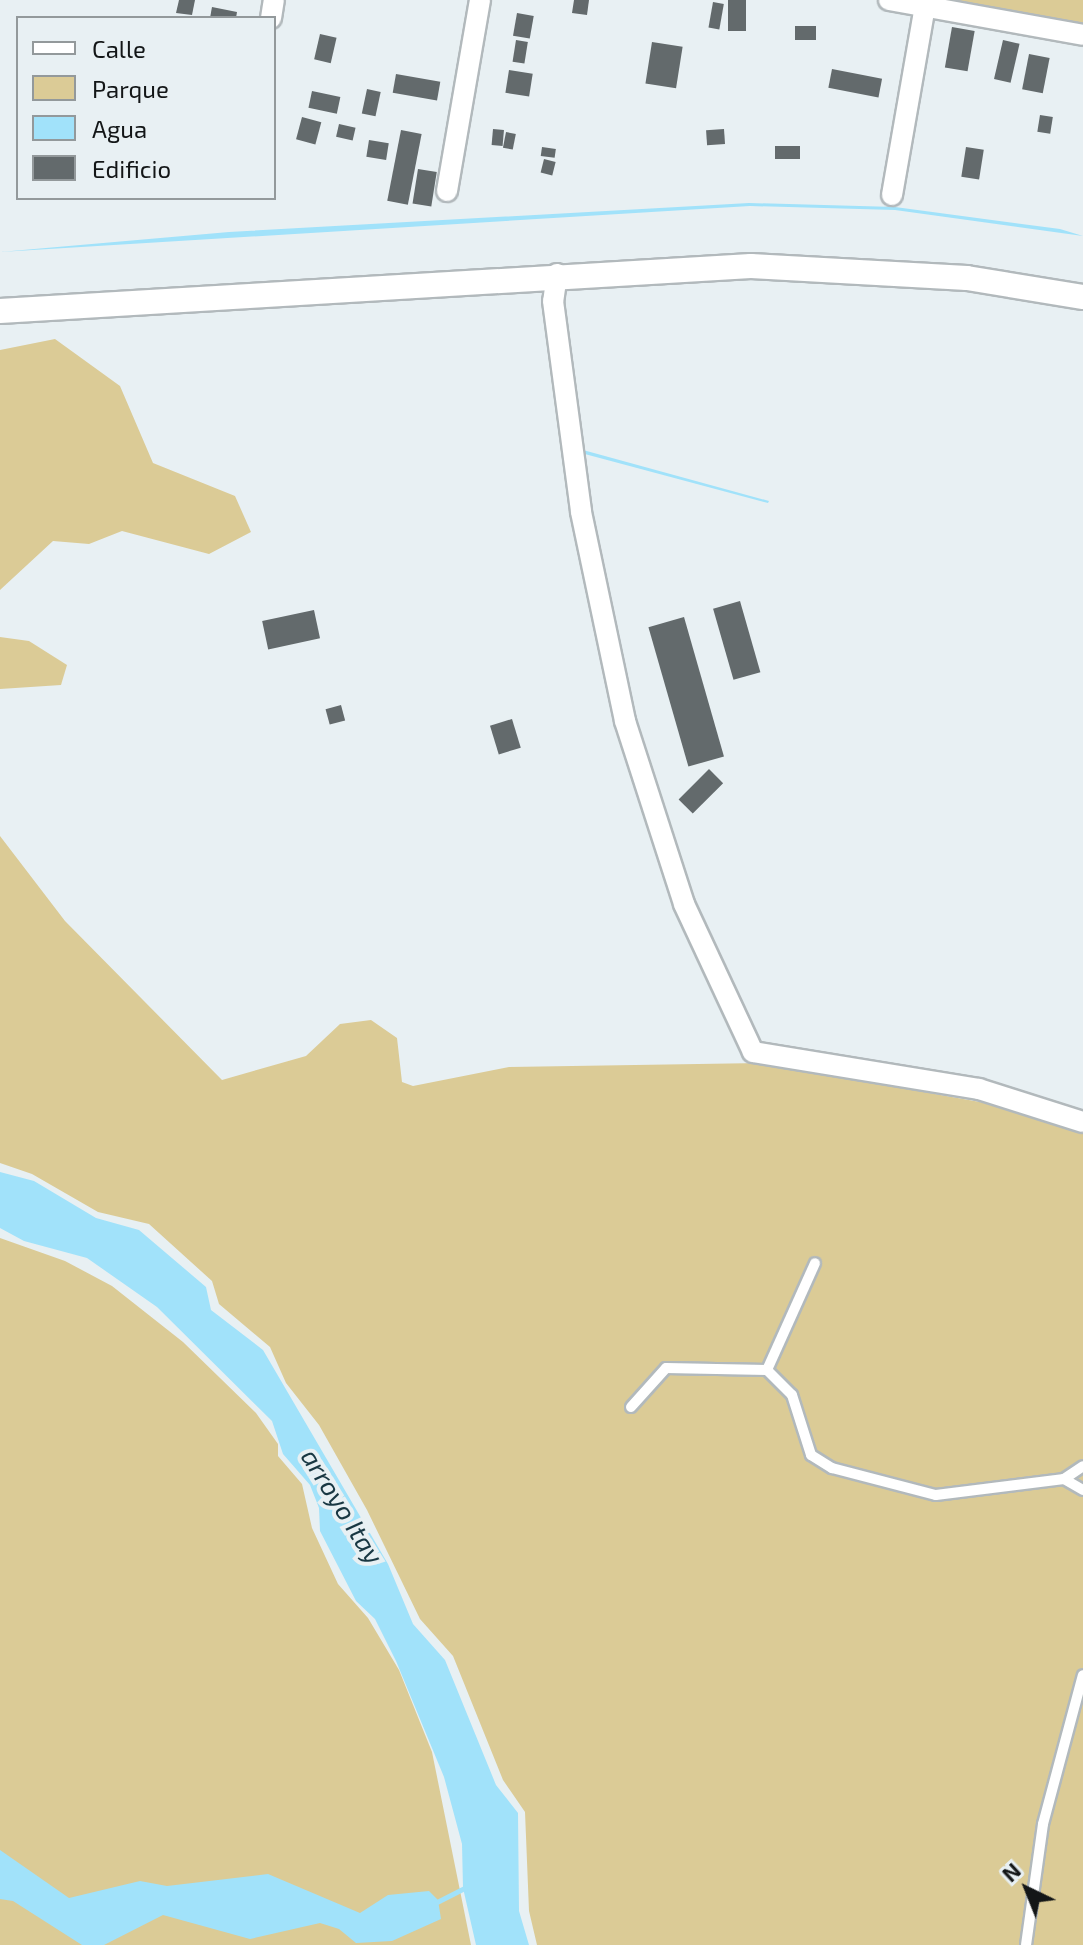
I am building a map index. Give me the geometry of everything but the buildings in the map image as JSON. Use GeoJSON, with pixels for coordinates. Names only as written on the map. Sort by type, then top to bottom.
{"type":"FeatureCollection","features":[{"type":"Feature","properties":{"kind":"street"},"geometry":{"type":"LineString","coordinates":[[447,191],[480,0]]}},
{"type":"Feature","properties":{"kind":"street"},"geometry":{"type":"LineString","coordinates":[[889,0],[925,3],[1083,35]]}},
{"type":"Feature","properties":{"kind":"street"},"geometry":{"type":"LineString","coordinates":[[892,195],[925,3]]}},
{"type":"Feature","properties":{"kind":"street"},"geometry":{"type":"LineString","coordinates":[[0,311],[557,274],[751,266],[889,271],[1083,297]]}},
{"type":"Feature","properties":{"kind":"street"},"geometry":{"type":"LineString","coordinates":[[557,274],[553,301],[581,512],[625,721],[684,904],[753,1052],[979,1089],[1083,1122]]}},
{"type":"Feature","properties":{"kind":"lane"},"geometry":{"type":"LineString","coordinates":[[767,1370],[815,1263]]}},
{"type":"Feature","properties":{"kind":"lane"},"geometry":{"type":"LineString","coordinates":[[631,1407],[666,1368],[767,1370],[792,1395],[811,1455],[832,1468],[936,1495],[1064,1479],[1083,1466]]}},
{"type":"Feature","properties":{"kind":"lane"},"geometry":{"type":"LineString","coordinates":[[1064,1479],[1083,1490]]}},
{"type":"Feature","properties":{"kind":"lane"},"geometry":{"type":"LineString","coordinates":[[1026,1945],[1043,1824],[1083,1675]]}},
{"type":"Feature","properties":{"kind":"green space"},"geometry":{"type":"Polygon","coordinates":[[[941,0],[1083,0],[1083,26],[941,0]]]}},
{"type":"Feature","properties":{"kind":"green space"},"geometry":{"type":"Polygon","coordinates":[[[55,339],[120,386],[153,463],[235,496],[251,532],[209,554],[122,531],[89,544],[53,541],[0,590],[0,350],[55,339]]]}},
{"type":"Feature","properties":{"kind":"green space"},"geometry":{"type":"Polygon","coordinates":[[[0,637],[29,641],[67,665],[61,685],[0,689],[0,637]]]}},
{"type":"Feature","properties":{"kind":"green space"},"geometry":{"type":"Polygon","coordinates":[[[0,836],[65,921],[222,1080],[306,1056],[340,1024],[371,1020],[397,1038],[402,1082],[413,1086],[509,1067],[761,1063],[980,1102],[1083,1133],[1083,1945],[537,1945],[529,1911],[525,1812],[503,1780],[453,1656],[420,1619],[367,1510],[319,1425],[286,1383],[270,1347],[219,1304],[212,1281],[149,1224],[98,1212],[32,1174],[0,1163],[0,836]]]}},
{"type":"Feature","properties":{"kind":"green space"},"geometry":{"type":"Polygon","coordinates":[[[0,1238],[65,1261],[112,1286],[183,1342],[256,1413],[278,1444],[278,1456],[302,1484],[312,1528],[338,1584],[368,1618],[399,1670],[432,1752],[471,1945],[0,1945],[0,1238]]]}},
{"type":"Feature","properties":{"kind":"water"},"geometry":{"type":"Polygon","coordinates":[[[749,203],[895,207],[1060,229],[1083,236],[895,210],[750,206],[0,252],[229,232],[749,203]]]}},
{"type":"Feature","properties":{"kind":"water"},"geometry":{"type":"Polygon","coordinates":[[[583,450],[769,501],[581,453],[583,450]]]}},
{"type":"Feature","properties":{"kind":"water","name":"arroyo Itay"},"geometry":{"type":"Polygon","coordinates":[[[0,1172],[34,1181],[96,1218],[139,1230],[206,1287],[211,1310],[263,1350],[388,1564],[413,1624],[445,1660],[496,1785],[518,1813],[519,1911],[529,1945],[476,1945],[463,1888],[462,1844],[444,1777],[396,1661],[375,1619],[356,1601],[320,1531],[319,1508],[310,1485],[283,1454],[272,1421],[157,1307],[87,1258],[24,1241],[0,1228],[0,1172]]]}},
{"type":"Feature","properties":{"kind":"water"},"geometry":{"type":"Polygon","coordinates":[[[0,1850],[69,1898],[140,1881],[167,1886],[268,1874],[360,1913],[388,1895],[429,1891],[438,1900],[441,1919],[392,1941],[356,1943],[339,1929],[320,1923],[250,1939],[163,1915],[104,1945],[82,1945],[13,1901],[0,1899],[0,1850]]]}},
{"type":"Feature","properties":{"kind":"waterway"},"geometry":{"type":"LineString","coordinates":[[433,1904],[467,1887]]}}]}
